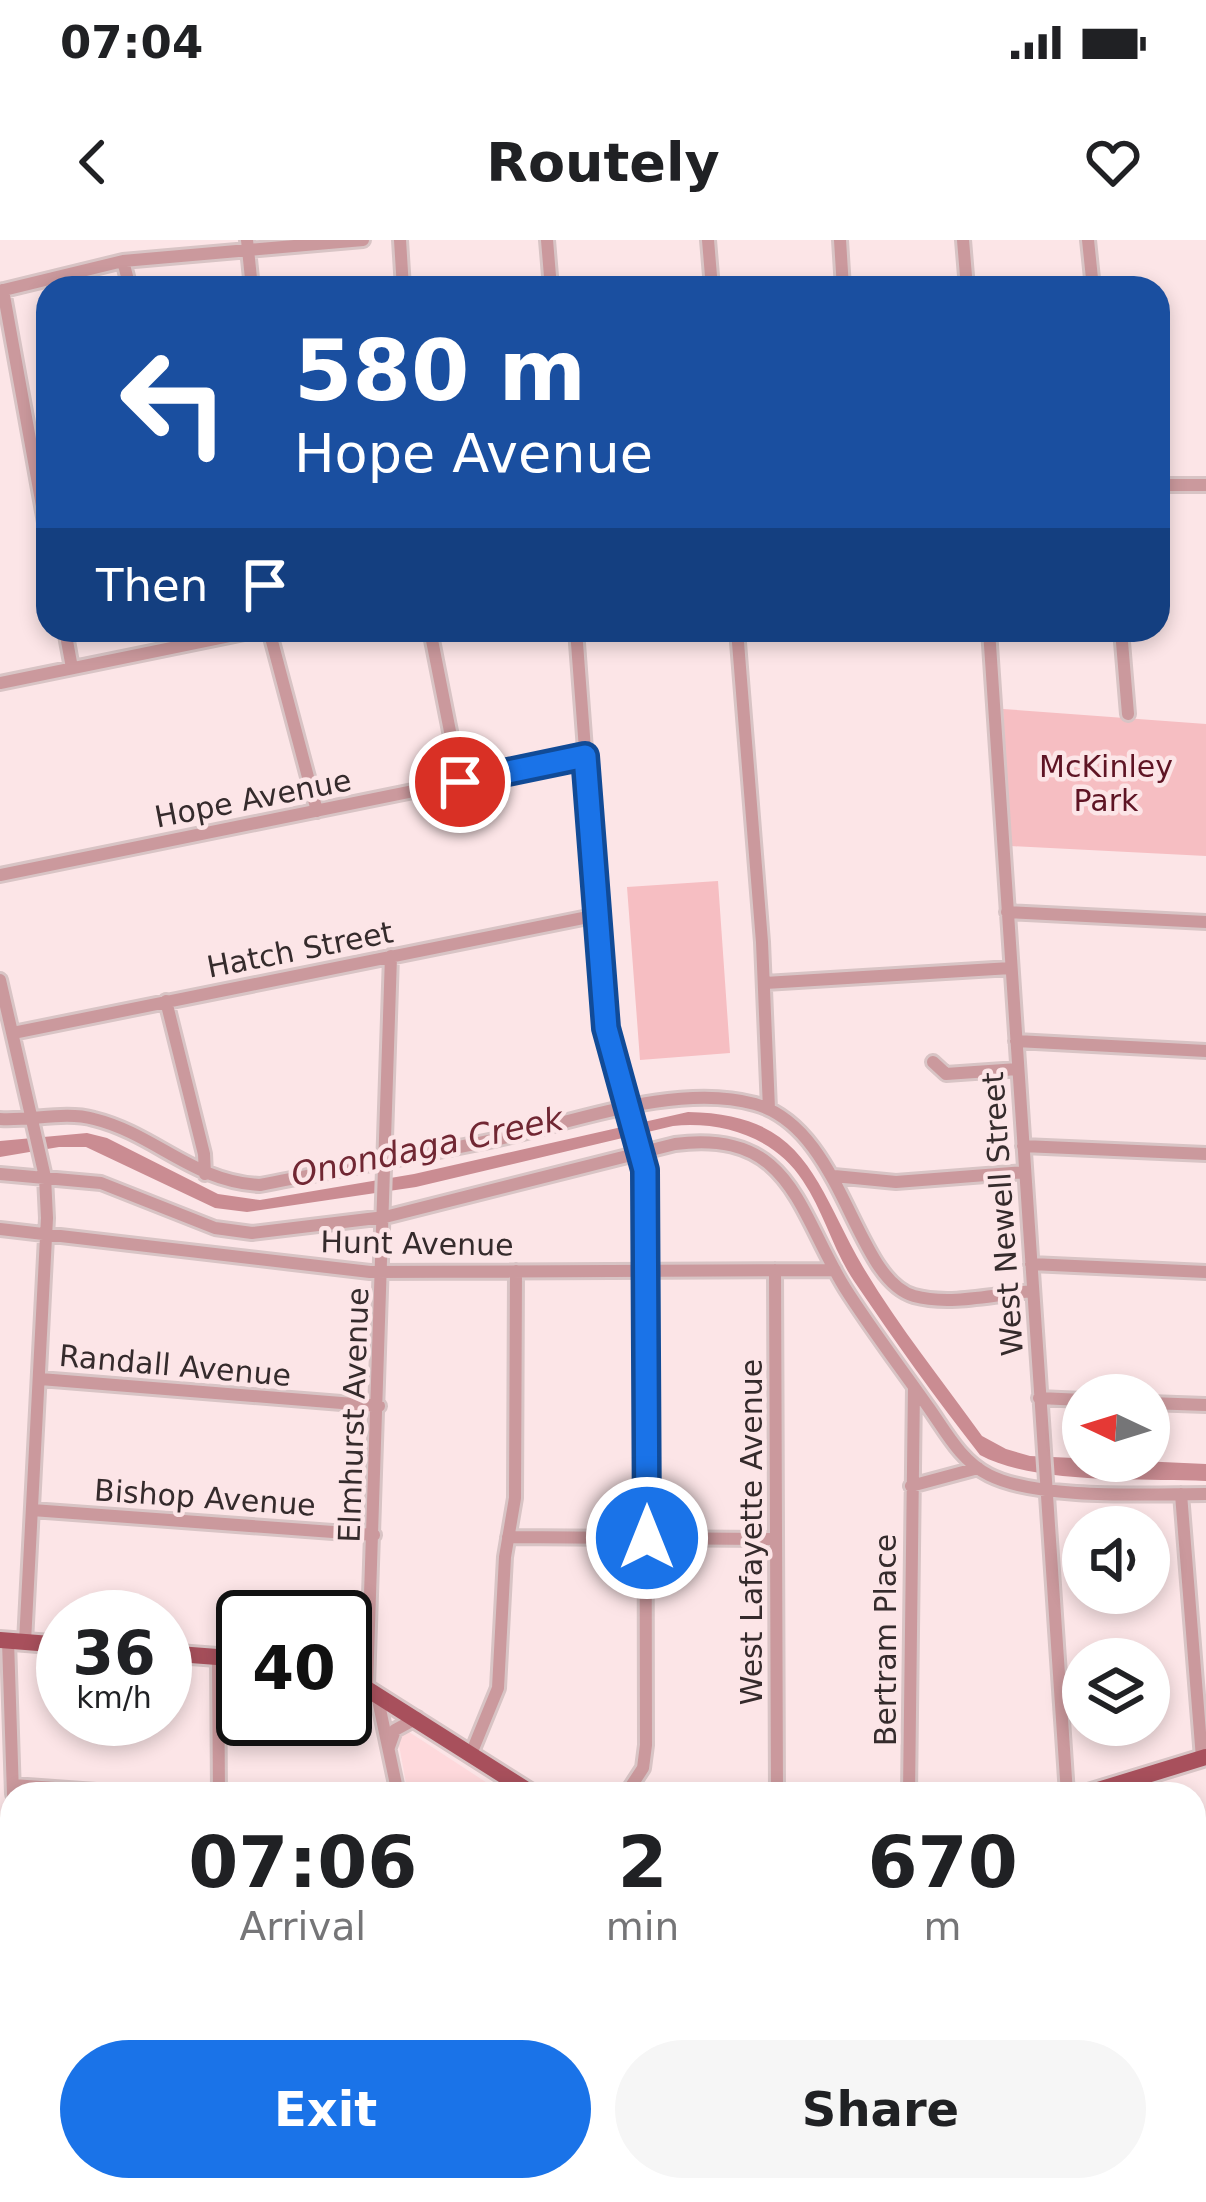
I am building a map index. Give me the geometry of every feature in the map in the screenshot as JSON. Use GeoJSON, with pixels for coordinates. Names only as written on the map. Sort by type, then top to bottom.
{"type":"FeatureCollection","features":[{"type":"Feature","properties":{"kind":"main road"},"geometry":{"type":"LineString","coordinates":[[372,1689],[515,1782]]}},
{"type":"Feature","properties":{"kind":"main road"},"geometry":{"type":"LineString","coordinates":[[1124,1782],[1204,1757]]}},
{"type":"Feature","properties":{"kind":"street"},"geometry":{"type":"LineString","coordinates":[[60,276],[123,261],[248,245],[363,240]]}},
{"type":"Feature","properties":{"kind":"street"},"geometry":{"type":"LineString","coordinates":[[400,240],[402,276]]}},
{"type":"Feature","properties":{"kind":"street"},"geometry":{"type":"LineString","coordinates":[[548,240],[550,276]]}},
{"type":"Feature","properties":{"kind":"street"},"geometry":{"type":"LineString","coordinates":[[708,240],[711,276]]}},
{"type":"Feature","properties":{"kind":"street"},"geometry":{"type":"LineString","coordinates":[[840,240],[842,276]]}},
{"type":"Feature","properties":{"kind":"street"},"geometry":{"type":"LineString","coordinates":[[963,240],[966,276]]}},
{"type":"Feature","properties":{"kind":"street"},"geometry":{"type":"LineString","coordinates":[[1088,240],[1092,276]]}},
{"type":"Feature","properties":{"kind":"street"},"geometry":{"type":"LineString","coordinates":[[248,245],[251,276]]}},
{"type":"Feature","properties":{"kind":"street"},"geometry":{"type":"LineString","coordinates":[[123,261],[127,276]]}},
{"type":"Feature","properties":{"kind":"street"},"geometry":{"type":"LineString","coordinates":[[36,282],[2,290],[36,473]]}},
{"type":"Feature","properties":{"kind":"street"},"geometry":{"type":"LineString","coordinates":[[1170,485],[1206,485]]}},
{"type":"Feature","properties":{"kind":"street"},"geometry":{"type":"LineString","coordinates":[[67,642],[72,668]]}},
{"type":"Feature","properties":{"kind":"street"},"geometry":{"type":"LineString","coordinates":[[0,682],[177,642]]}},
{"type":"Feature","properties":{"kind":"street"},"geometry":{"type":"LineString","coordinates":[[272,642],[317,811]]}},
{"type":"Feature","properties":{"kind":"street"},"geometry":{"type":"LineString","coordinates":[[432,642],[460,782]]}},
{"type":"Feature","properties":{"kind":"street"},"geometry":{"type":"LineString","coordinates":[[577,642],[606,1028],[640,1146],[646,1271],[646,1745],[643,1768],[634,1782]]}},
{"type":"Feature","properties":{"kind":"street"},"geometry":{"type":"LineString","coordinates":[[738,642],[765,983],[769,1109]]}},
{"type":"Feature","properties":{"kind":"street","name":"West Newell Street"},"geometry":{"type":"LineString","coordinates":[[990,642],[1066,1782]]}},
{"type":"Feature","properties":{"kind":"street"},"geometry":{"type":"LineString","coordinates":[[1122,642],[1127,714]]}},
{"type":"Feature","properties":{"kind":"street","name":"Hope Avenue"},"geometry":{"type":"LineString","coordinates":[[0,875],[585,756]]}},
{"type":"Feature","properties":{"kind":"street"},"geometry":{"type":"LineString","coordinates":[[1007,912],[1206,922]]}},
{"type":"Feature","properties":{"kind":"street","name":"Hatch Street"},"geometry":{"type":"LineString","coordinates":[[13,1033],[598,915]]}},
{"type":"Feature","properties":{"kind":"street"},"geometry":{"type":"LineString","coordinates":[[386,1166],[391,956]]}},
{"type":"Feature","properties":{"kind":"street"},"geometry":{"type":"LineString","coordinates":[[765,983],[1011,968]]}},
{"type":"Feature","properties":{"kind":"street"},"geometry":{"type":"LineString","coordinates":[[0,980],[45,1177],[47,1234],[32,1510],[11,1641],[13,1782]]}},
{"type":"Feature","properties":{"kind":"street"},"geometry":{"type":"LineString","coordinates":[[166,1001],[205,1174]]}},
{"type":"Feature","properties":{"kind":"street"},"geometry":{"type":"LineString","coordinates":[[1016,1041],[1206,1051]]}},
{"type":"Feature","properties":{"kind":"street"},"geometry":{"type":"LineString","coordinates":[[933,1062],[946,1074],[1018,1070]]}},
{"type":"Feature","properties":{"kind":"street"},"geometry":{"type":"LineString","coordinates":[[0,1119],[33,1127],[69,1116],[96,1119],[205,1174],[232,1184],[260,1185],[386,1166],[708,1099],[769,1109],[835,1176],[876,1262],[902,1291],[933,1299],[1033,1291]]}},
{"type":"Feature","properties":{"kind":"street"},"geometry":{"type":"LineString","coordinates":[[0,1174],[101,1184],[203,1224],[253,1233],[385,1217],[640,1146],[722,1142],[754,1153],[794,1190],[835,1270],[964,1456],[978,1468],[1010,1483],[1206,1494]]}},
{"type":"Feature","properties":{"kind":"street"},"geometry":{"type":"LineString","coordinates":[[1023,1146],[1206,1154]]}},
{"type":"Feature","properties":{"kind":"street","name":"Elmhurst Avenue"},"geometry":{"type":"LineString","coordinates":[[386,1166],[372,1689],[396,1782]]}},
{"type":"Feature","properties":{"kind":"street"},"geometry":{"type":"LineString","coordinates":[[835,1176],[896,1183],[1025,1172]]}},
{"type":"Feature","properties":{"kind":"street","name":"Hunt Avenue"},"geometry":{"type":"LineString","coordinates":[[0,1229],[382,1272],[835,1270]]}},
{"type":"Feature","properties":{"kind":"street"},"geometry":{"type":"LineString","coordinates":[[1031,1264],[1206,1271]]}},
{"type":"Feature","properties":{"kind":"street","name":"West Lafayette Avenue"},"geometry":{"type":"LineString","coordinates":[[775,1270],[777,1782]]}},
{"type":"Feature","properties":{"kind":"street"},"geometry":{"type":"LineString","coordinates":[[472,1754],[498,1688],[515,1498],[516,1271]]}},
{"type":"Feature","properties":{"kind":"street","name":"Randall Avenue"},"geometry":{"type":"LineString","coordinates":[[40,1378],[379,1406]]}},
{"type":"Feature","properties":{"kind":"street","name":"Bertram Place"},"geometry":{"type":"LineString","coordinates":[[909,1782],[914,1386]]}},
{"type":"Feature","properties":{"kind":"street"},"geometry":{"type":"LineString","coordinates":[[1040,1398],[1062,1399]]}},
{"type":"Feature","properties":{"kind":"street"},"geometry":{"type":"LineString","coordinates":[[1170,1404],[1206,1405]]}},
{"type":"Feature","properties":{"kind":"street"},"geometry":{"type":"LineString","coordinates":[[911,1486],[978,1468]]}},
{"type":"Feature","properties":{"kind":"street"},"geometry":{"type":"LineString","coordinates":[[1181,1494],[1204,1757]]}},
{"type":"Feature","properties":{"kind":"street","name":"Bishop Avenue"},"geometry":{"type":"LineString","coordinates":[[32,1510],[374,1535]]}},
{"type":"Feature","properties":{"kind":"street"},"geometry":{"type":"LineString","coordinates":[[508,1537],[776,1539]]}},
{"type":"Feature","properties":{"kind":"street"},"geometry":{"type":"LineString","coordinates":[[389,1748],[394,1730],[417,1718]]}},
{"type":"Feature","properties":{"kind":"street"},"geometry":{"type":"LineString","coordinates":[[219,1746],[219,1782]]}},
{"type":"Feature","properties":{"kind":"shaded area"},"geometry":{"type":"Polygon","coordinates":[[[688,1112],[759,1125],[802,1158],[877,1289],[982,1436],[1030,1456],[1062,1457],[1062,1476],[1003,1465],[980,1455],[854,1281],[810,1193],[791,1166],[746,1135],[710,1126],[673,1126],[416,1187],[247,1212],[215,1208],[86,1147],[0,1157],[0,1141],[87,1133],[107,1138],[218,1194],[260,1200],[414,1174],[688,1112]]]}},
{"type":"Feature","properties":{"kind":"shaded area"},"geometry":{"type":"Polygon","coordinates":[[[1170,1462],[1206,1464],[1206,1481],[1170,1480],[1170,1462]]]}},
{"type":"Feature","properties":{"kind":"shaded area"},"geometry":{"type":"Polygon","coordinates":[[[406,1730],[486,1782],[406,1782],[397,1734],[406,1730]]]}},
{"type":"Feature","properties":{"kind":"green space","name":"McKinley Park"},"geometry":{"type":"Polygon","coordinates":[[[1003,709],[1206,724],[1206,856],[1010,846],[1003,709]]]}},
{"type":"Feature","properties":{"kind":"green space"},"geometry":{"type":"Polygon","coordinates":[[[718,881],[730,1053],[640,1060],[627,887],[718,881]]]}},
{"type":"Feature","properties":{"kind":"route"},"geometry":{"type":"LineString","coordinates":[[460,782],[585,756],[606,1028],[645,1170],[647,1538]]}},
{"type":"Feature","properties":{"kind":"water label","name":"Onondaga Creek"},"geometry":{"type":"Point","coordinates":[427,1146]}}]}
